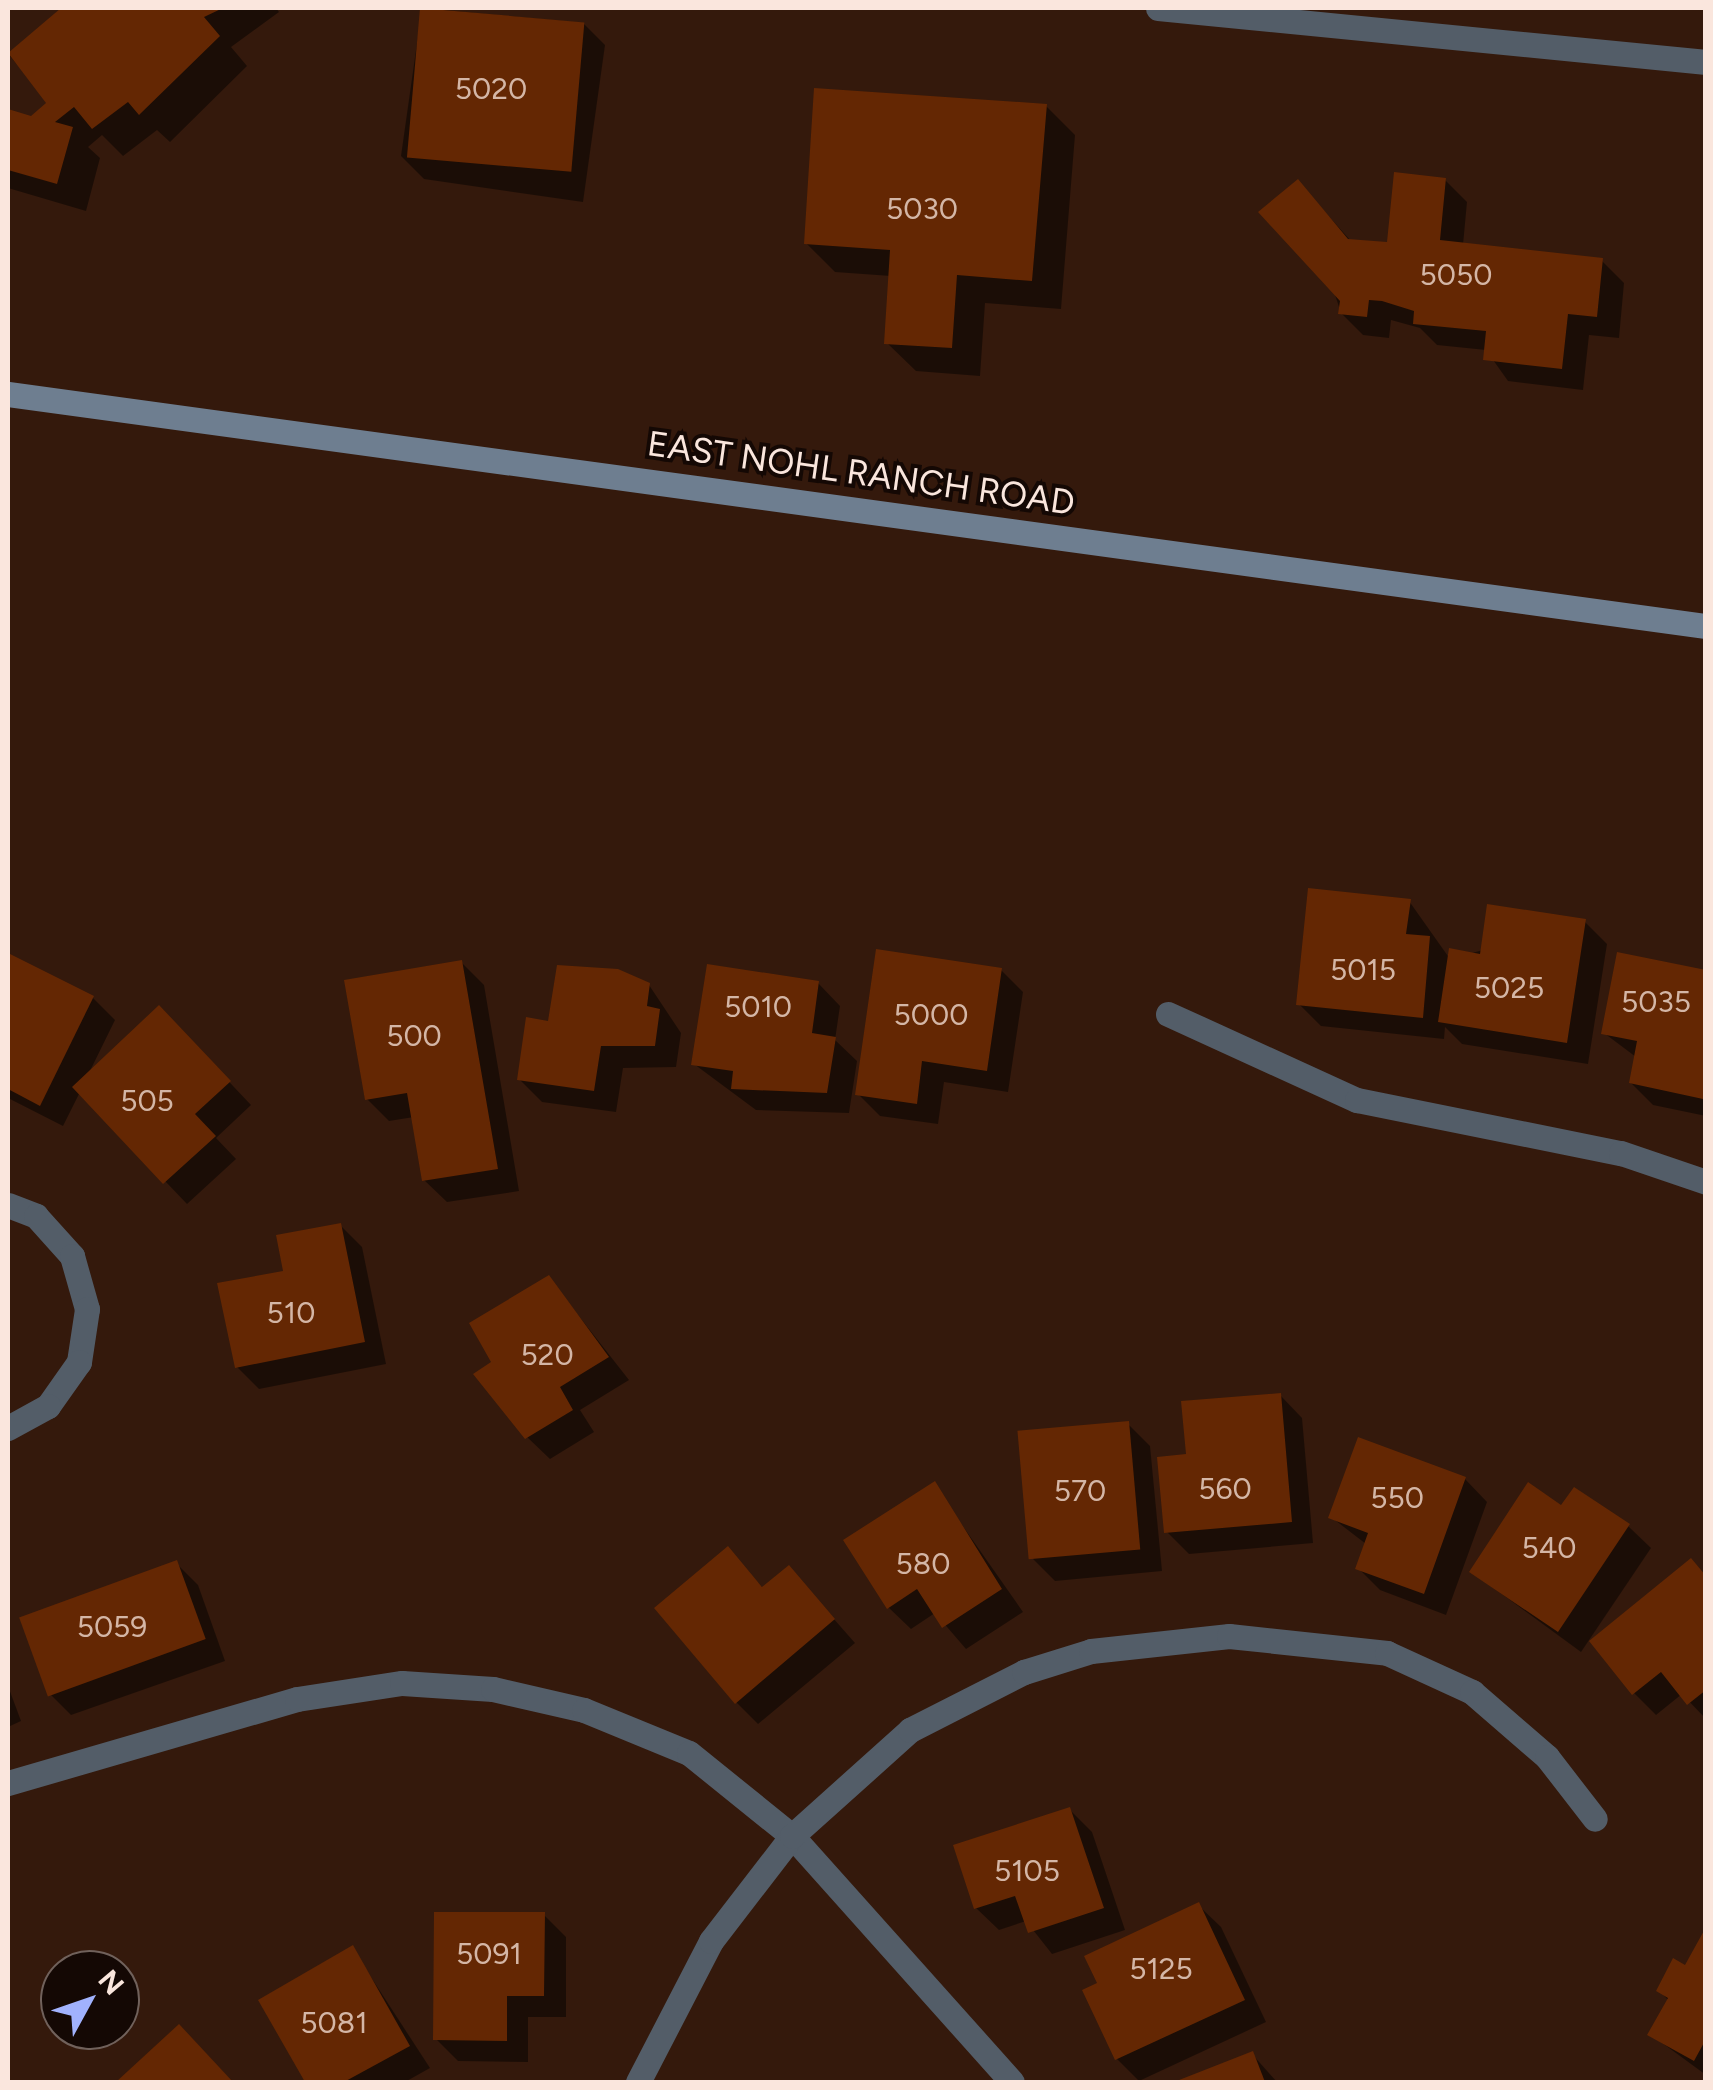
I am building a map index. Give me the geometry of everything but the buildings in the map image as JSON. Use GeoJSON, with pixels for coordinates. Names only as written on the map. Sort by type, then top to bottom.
{"type":"FeatureCollection","features":[{"type":"Feature","properties":{"kind":"main road","name":"EAST NOHL RANCH ROAD"},"geometry":{"type":"LineString","coordinates":[[8,394],[1706,626]]}},
{"type":"Feature","properties":{"kind":"street"},"geometry":{"type":"LineString","coordinates":[[1158,8],[1706,62]]}},
{"type":"Feature","properties":{"kind":"street"},"geometry":{"type":"LineString","coordinates":[[1168,1014],[1357,1100],[1621,1153],[1706,1182]]}},
{"type":"Feature","properties":{"kind":"street"},"geometry":{"type":"LineString","coordinates":[[8,1205],[36,1216],[72,1256],[87,1309],[79,1362],[48,1406],[8,1428]]}},
{"type":"Feature","properties":{"kind":"street"},"geometry":{"type":"LineString","coordinates":[[638,2082],[711,1941],[792,1836],[910,1730],[966,1698],[1091,1651],[1194,1636],[1386,1654],[1472,1692],[1547,1757],[1595,1819]]}},
{"type":"Feature","properties":{"kind":"street"},"geometry":{"type":"LineString","coordinates":[[8,1783],[297,1700],[438,1685],[492,1689],[637,1728],[690,1753],[792,1836],[1012,2082]]}}]}
